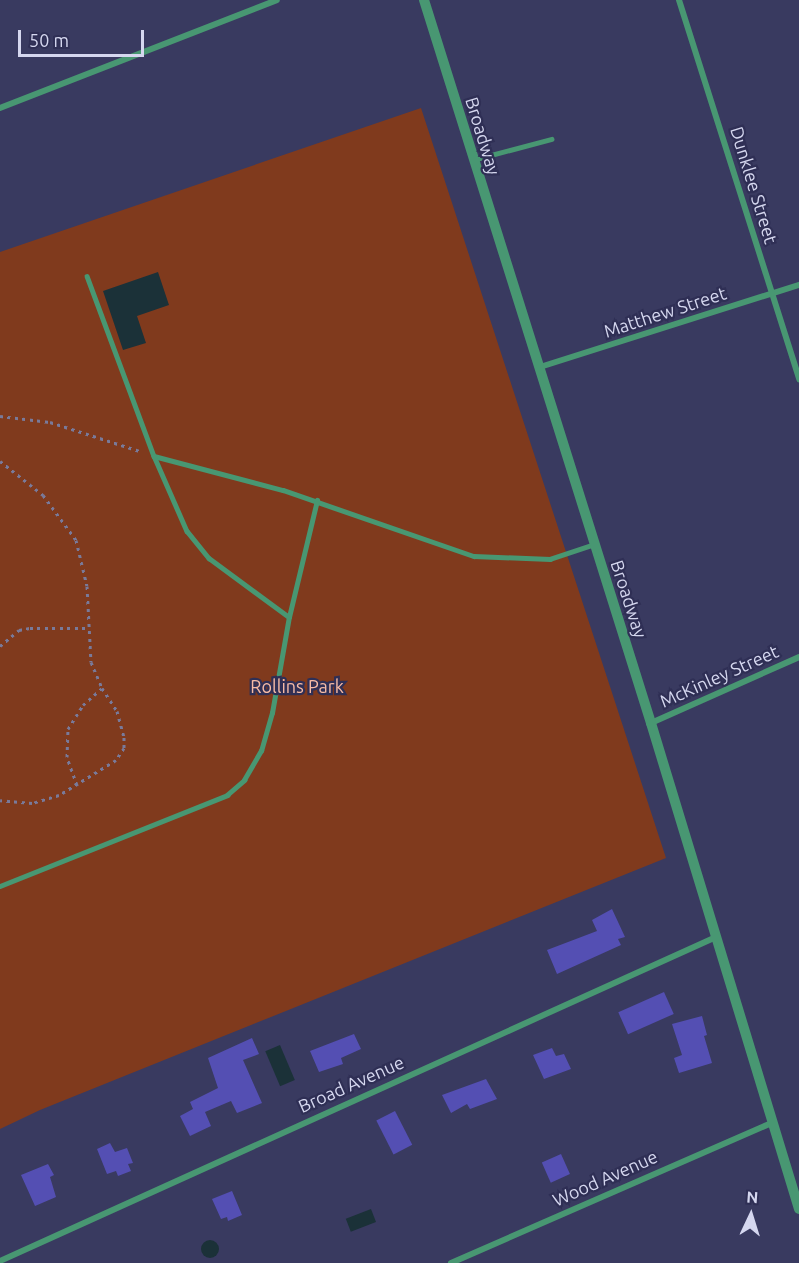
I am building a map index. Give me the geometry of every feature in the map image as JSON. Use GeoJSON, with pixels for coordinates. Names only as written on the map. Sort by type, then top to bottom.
{"type":"FeatureCollection","features":[{"type":"Feature","properties":{"kind":"street"},"geometry":{"type":"LineString","coordinates":[[0,108],[277,0]]}},
{"type":"Feature","properties":{"kind":"street","name":"Broadway"},"geometry":{"type":"LineString","coordinates":[[424,0],[651,723],[799,1209]]}},
{"type":"Feature","properties":{"kind":"street","name":"Dunklee Street"},"geometry":{"type":"LineString","coordinates":[[680,0],[799,379]]}},
{"type":"Feature","properties":{"kind":"street","name":"Matthew Street"},"geometry":{"type":"LineString","coordinates":[[540,367],[799,285]]}},
{"type":"Feature","properties":{"kind":"street","name":"McKinley Street"},"geometry":{"type":"LineString","coordinates":[[651,723],[799,657]]}},
{"type":"Feature","properties":{"kind":"street","name":"Broad Avenue"},"geometry":{"type":"LineString","coordinates":[[0,1260],[716,937]]}},
{"type":"Feature","properties":{"kind":"street","name":"Wood Avenue"},"geometry":{"type":"LineString","coordinates":[[451,1263],[772,1123]]}},
{"type":"Feature","properties":{"kind":"lane"},"geometry":{"type":"LineString","coordinates":[[473,160],[551,139]]}},
{"type":"Feature","properties":{"kind":"lane"},"geometry":{"type":"LineString","coordinates":[[87,276],[154,456],[187,531],[209,558],[289,617]]}},
{"type":"Feature","properties":{"kind":"lane"},"geometry":{"type":"LineString","coordinates":[[154,456],[317,500],[474,556],[550,559],[595,544]]}},
{"type":"Feature","properties":{"kind":"lane"},"geometry":{"type":"LineString","coordinates":[[0,886],[227,795],[244,780],[261,751],[272,713],[289,617],[317,500]]}},
{"type":"Feature","properties":{"kind":"path"},"geometry":{"type":"LineString","coordinates":[[0,416],[50,422],[154,456]]}},
{"type":"Feature","properties":{"kind":"path"},"geometry":{"type":"LineString","coordinates":[[0,461],[43,495],[76,540],[87,586],[92,662],[102,688],[117,711],[122,726],[124,748],[116,760],[59,795],[32,804],[0,800]]}},
{"type":"Feature","properties":{"kind":"path"},"geometry":{"type":"LineString","coordinates":[[0,646],[19,630],[89,628]]}},
{"type":"Feature","properties":{"kind":"path"},"geometry":{"type":"LineString","coordinates":[[76,784],[67,757],[68,729],[82,705],[102,688]]}},
{"type":"Feature","properties":{"kind":"green space","name":"Rollins Park"},"geometry":{"type":"Polygon","coordinates":[[[421,108],[666,858],[40,1110],[0,1129],[0,252],[421,108]]]}},
{"type":"Feature","properties":{"kind":"water"},"geometry":{"type":"Polygon","coordinates":[[[158,272],[169,305],[137,316],[146,343],[123,350],[103,291],[158,272]]]}},
{"type":"Feature","properties":{"kind":"water"},"geometry":{"type":"Polygon","coordinates":[[[280,1045],[295,1080],[280,1086],[265,1051],[280,1045]]]}},
{"type":"Feature","properties":{"kind":"water"},"geometry":{"type":"Polygon","coordinates":[[[371,1209],[376,1222],[351,1232],[346,1219],[371,1209]]]}},
{"type":"Feature","properties":{"kind":"water"},"geometry":{"type":"Polygon","coordinates":[[[206,1240],[214,1240],[219,1245],[217,1256],[206,1258],[201,1253],[201,1245],[206,1240]]]}},
{"type":"Feature","properties":{"kind":"building"},"geometry":{"type":"Polygon","coordinates":[[[612,909],[625,937],[618,939],[621,945],[557,974],[547,950],[597,931],[592,920],[612,909]]]}},
{"type":"Feature","properties":{"kind":"building"},"geometry":{"type":"Polygon","coordinates":[[[664,992],[674,1014],[628,1034],[618,1012],[664,992]]]}},
{"type":"Feature","properties":{"kind":"building"},"geometry":{"type":"Polygon","coordinates":[[[702,1016],[707,1035],[704,1036],[712,1063],[679,1073],[674,1058],[682,1055],[672,1024],[702,1016]]]}},
{"type":"Feature","properties":{"kind":"building"},"geometry":{"type":"Polygon","coordinates":[[[354,1034],[361,1049],[341,1058],[343,1064],[319,1072],[310,1051],[354,1034]]]}},
{"type":"Feature","properties":{"kind":"building"},"geometry":{"type":"Polygon","coordinates":[[[252,1038],[259,1054],[243,1060],[262,1103],[237,1113],[231,1101],[205,1112],[211,1126],[190,1136],[180,1116],[193,1109],[190,1102],[218,1088],[208,1058],[252,1038]]]}},
{"type":"Feature","properties":{"kind":"building"},"geometry":{"type":"Polygon","coordinates":[[[552,1048],[556,1056],[564,1054],[571,1069],[544,1079],[533,1055],[552,1048]]]}},
{"type":"Feature","properties":{"kind":"building"},"geometry":{"type":"Polygon","coordinates":[[[486,1079],[497,1099],[470,1109],[467,1104],[451,1113],[442,1095],[486,1079]]]}},
{"type":"Feature","properties":{"kind":"building"},"geometry":{"type":"Polygon","coordinates":[[[395,1111],[412,1145],[394,1154],[376,1121],[395,1111]]]}},
{"type":"Feature","properties":{"kind":"building"},"geometry":{"type":"Polygon","coordinates":[[[110,1143],[115,1152],[127,1148],[133,1163],[128,1164],[131,1171],[118,1176],[116,1171],[107,1174],[97,1149],[110,1143]]]}},
{"type":"Feature","properties":{"kind":"building"},"geometry":{"type":"Polygon","coordinates":[[[561,1154],[570,1174],[551,1183],[542,1163],[561,1154]]]}},
{"type":"Feature","properties":{"kind":"building"},"geometry":{"type":"Polygon","coordinates":[[[48,1164],[54,1175],[50,1177],[56,1197],[35,1206],[21,1175],[48,1164]]]}},
{"type":"Feature","properties":{"kind":"building"},"geometry":{"type":"Polygon","coordinates":[[[232,1191],[242,1215],[228,1221],[227,1217],[221,1219],[212,1199],[232,1191]]]}}]}
